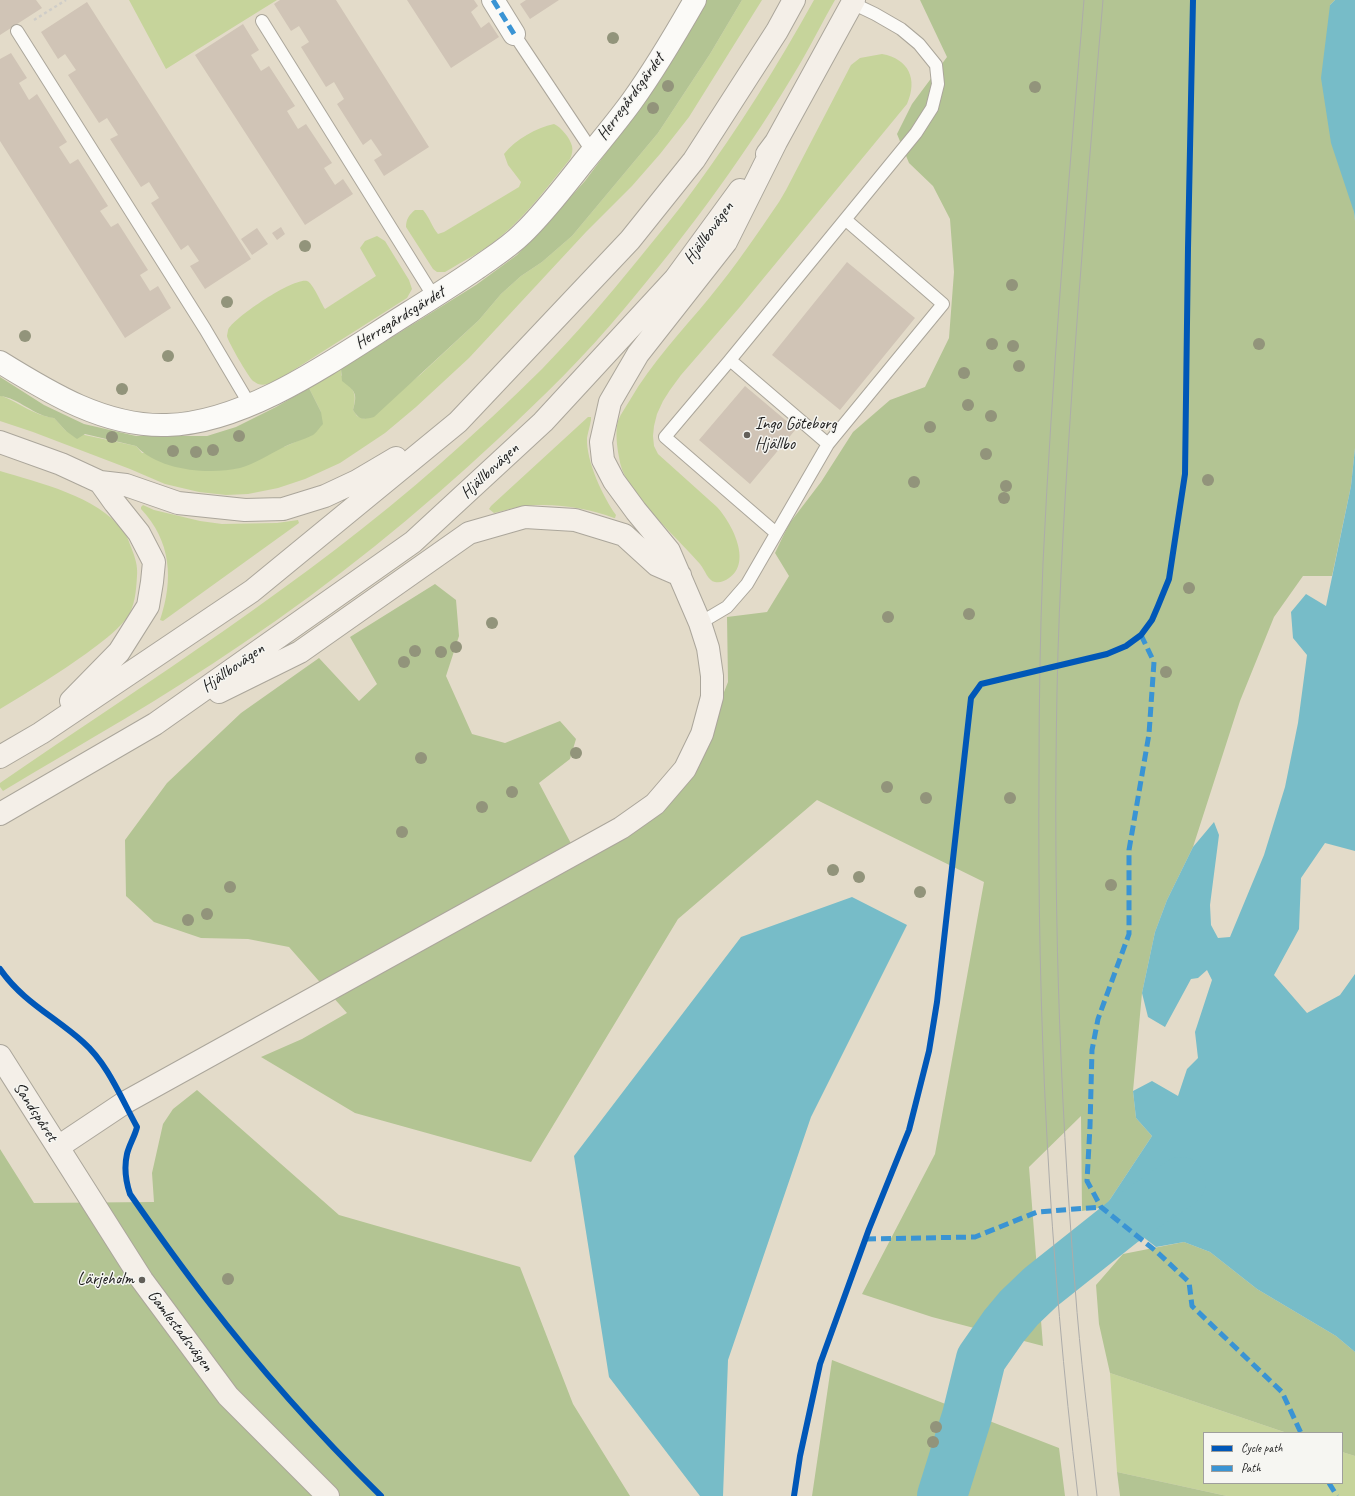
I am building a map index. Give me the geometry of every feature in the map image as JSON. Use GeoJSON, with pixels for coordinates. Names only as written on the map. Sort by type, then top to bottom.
{"type":"FeatureCollection","features":[{"type":"Feature","properties":{"kind":"main road"},"geometry":{"type":"LineString","coordinates":[[0,757],[40,733],[252,591],[458,422],[630,240],[694,160],[777,31],[794,0]]}},
{"type":"Feature","properties":{"kind":"main road","name":"Hjällbovägen"},"geometry":{"type":"LineString","coordinates":[[0,814],[155,724],[413,542],[543,422],[675,279],[776,142],[853,2]]}},
{"type":"Feature","properties":{"kind":"main road"},"geometry":{"type":"LineString","coordinates":[[58,1147],[124,1103],[621,828],[655,804],[685,769],[702,734],[712,697],[712,676],[708,648],[700,623],[669,550],[636,511],[614,481],[603,460],[601,442],[610,402],[634,361],[726,242],[776,142]]}},
{"type":"Feature","properties":{"kind":"main road"},"geometry":{"type":"LineString","coordinates":[[0,442],[61,464],[100,482],[126,485],[178,504],[245,510],[283,509],[325,496],[357,481],[458,422]]}},
{"type":"Feature","properties":{"kind":"main road"},"geometry":{"type":"LineString","coordinates":[[40,733],[118,652],[148,606],[154,562],[138,532],[100,482]]}},
{"type":"Feature","properties":{"kind":"main road"},"geometry":{"type":"LineString","coordinates":[[155,724],[300,652],[469,533],[525,517],[575,520],[624,535],[657,565],[680,575]]}},
{"type":"Feature","properties":{"kind":"main road","name":"Sandspåret"},"geometry":{"type":"LineString","coordinates":[[0,1056],[58,1147]]}},
{"type":"Feature","properties":{"kind":"main road","name":"Gamlestadsvägen"},"geometry":{"type":"LineString","coordinates":[[58,1147],[142,1280],[228,1396],[328,1496]]}},
{"type":"Feature","properties":{"kind":"street"},"geometry":{"type":"LineString","coordinates":[[493,0],[514,34]]}},
{"type":"Feature","properties":{"kind":"street","name":"Herregårdsgärdet"},"geometry":{"type":"LineString","coordinates":[[0,362],[44,390],[82,409],[138,424],[167,425],[193,422],[223,415],[250,405],[289,386],[434,297],[522,235],[551,203],[631,103],[656,66],[695,0]]}},
{"type":"Feature","properties":{"kind":"lane"},"geometry":{"type":"LineString","coordinates":[[776,533],[665,437],[846,220],[916,133],[932,108],[938,84],[936,64],[918,44],[901,29],[853,2]]}},
{"type":"Feature","properties":{"kind":"lane"},"geometry":{"type":"LineString","coordinates":[[262,22],[434,297]]}},
{"type":"Feature","properties":{"kind":"lane"},"geometry":{"type":"LineString","coordinates":[[17,31],[201,322],[250,405]]}},
{"type":"Feature","properties":{"kind":"lane"},"geometry":{"type":"LineString","coordinates":[[514,34],[592,151]]}},
{"type":"Feature","properties":{"kind":"lane"},"geometry":{"type":"LineString","coordinates":[[700,623],[727,607],[747,584],[828,444],[943,304],[846,220]]}},
{"type":"Feature","properties":{"kind":"lane"},"geometry":{"type":"LineString","coordinates":[[730,360],[828,444]]}},
{"type":"Feature","properties":{"kind":"green space"},"geometry":{"type":"Polygon","coordinates":[[[129,0],[277,0],[166,69],[129,0]]]}},
{"type":"Feature","properties":{"kind":"green space"},"geometry":{"type":"Polygon","coordinates":[[[706,0],[742,0],[710,54],[658,133],[572,236],[542,262],[521,276],[501,294],[479,320],[374,417],[364,419],[357,416],[353,410],[355,396],[353,390],[342,381],[341,369],[476,285],[517,255],[585,181],[641,106],[706,0]]]}},
{"type":"Feature","properties":{"kind":"green space"},"geometry":{"type":"Polygon","coordinates":[[[742,0],[762,0],[689,117],[660,154],[632,186],[586,232],[469,358],[416,407],[385,433],[340,463],[305,479],[278,488],[248,494],[226,495],[199,492],[165,484],[130,469],[0,421],[0,396],[2,396],[41,415],[54,418],[66,431],[136,446],[142,453],[284,447],[313,434],[321,412],[309,388],[341,369],[341,375],[351,387],[354,394],[355,398],[353,410],[357,416],[364,419],[420,375],[479,320],[501,294],[521,276],[542,262],[572,236],[658,133],[710,54],[742,0]]]}},
{"type":"Feature","properties":{"kind":"green space"},"geometry":{"type":"Polygon","coordinates":[[[814,0],[835,0],[801,62],[740,158],[672,250],[624,309],[579,360],[531,408],[468,467],[406,521],[342,572],[276,621],[183,683],[3,791],[0,787],[0,783],[226,629],[336,549],[441,463],[530,381],[567,343],[637,261],[687,198],[757,96],[814,0]]]}},
{"type":"Feature","properties":{"kind":"green space"},"geometry":{"type":"Polygon","coordinates":[[[920,0],[1335,0],[1330,5],[1355,221],[1355,448],[1351,486],[1332,576],[1303,576],[1274,617],[1240,701],[1193,847],[1167,900],[1155,932],[1142,993],[1133,1091],[1136,1118],[1152,1136],[1105,1207],[1082,1211],[1081,1116],[1029,1167],[1043,1346],[932,1317],[862,1294],[935,1154],[984,882],[817,800],[678,919],[531,1162],[355,1113],[261,1057],[302,1039],[347,1013],[289,947],[248,939],[201,938],[154,922],[126,896],[125,840],[167,783],[241,713],[319,658],[359,701],[377,684],[350,637],[435,584],[456,600],[459,636],[446,676],[472,734],[505,743],[560,721],[576,739],[570,759],[539,783],[575,851],[649,808],[711,725],[728,682],[727,617],[767,612],[789,576],[775,553],[789,524],[821,482],[853,432],[890,400],[925,387],[949,338],[954,272],[950,219],[933,186],[909,163],[897,134],[912,104],[947,57],[920,0]]]}},
{"type":"Feature","properties":{"kind":"green space"},"geometry":{"type":"Polygon","coordinates":[[[882,54],[899,60],[905,65],[909,72],[912,86],[907,104],[739,308],[681,375],[663,401],[657,414],[653,436],[654,446],[658,454],[717,507],[728,522],[737,542],[739,562],[736,571],[726,580],[715,582],[710,580],[700,564],[643,502],[627,480],[619,460],[616,434],[618,421],[648,373],[728,274],[779,202],[851,65],[860,58],[882,54]]]}},
{"type":"Feature","properties":{"kind":"green space"},"geometry":{"type":"Polygon","coordinates":[[[554,124],[557,125],[567,136],[571,143],[572,154],[570,159],[537,200],[510,228],[487,247],[445,272],[437,272],[433,269],[406,227],[407,219],[410,215],[415,210],[423,210],[438,234],[444,232],[519,187],[521,182],[508,165],[504,154],[520,139],[540,128],[554,124]]]}},
{"type":"Feature","properties":{"kind":"green space"},"geometry":{"type":"Polygon","coordinates":[[[377,236],[385,241],[409,280],[412,289],[407,298],[281,378],[264,385],[253,381],[234,352],[228,339],[228,330],[232,324],[264,300],[300,281],[307,281],[309,283],[325,309],[376,276],[360,248],[365,241],[377,236]]]}},
{"type":"Feature","properties":{"kind":"green space"},"geometry":{"type":"Polygon","coordinates":[[[0,377],[44,405],[84,424],[136,436],[207,436],[236,427],[276,407],[309,388],[321,412],[323,424],[313,435],[286,446],[245,467],[214,471],[185,469],[158,461],[136,446],[85,434],[77,439],[66,431],[54,418],[40,414],[7,397],[0,396],[0,377]]]}},
{"type":"Feature","properties":{"kind":"green space"},"geometry":{"type":"Polygon","coordinates":[[[588,417],[591,417],[587,438],[589,457],[601,489],[616,515],[615,518],[579,508],[555,505],[518,507],[494,513],[489,509],[491,506],[588,417]]]}},
{"type":"Feature","properties":{"kind":"green space"},"geometry":{"type":"Polygon","coordinates":[[[0,471],[67,492],[99,509],[112,519],[126,534],[135,558],[137,572],[133,604],[126,619],[117,629],[102,642],[44,682],[0,709],[0,471]]]}},
{"type":"Feature","properties":{"kind":"green space"},"geometry":{"type":"Polygon","coordinates":[[[143,505],[154,510],[200,521],[222,524],[277,523],[298,520],[299,523],[163,621],[160,620],[167,590],[167,561],[159,534],[141,509],[143,505]]]}},
{"type":"Feature","properties":{"kind":"green space"},"geometry":{"type":"Polygon","coordinates":[[[197,1090],[339,1215],[520,1267],[573,1404],[630,1496],[0,1496],[0,1149],[34,1203],[154,1202],[152,1173],[163,1124],[173,1109],[197,1090]]]}},
{"type":"Feature","properties":{"kind":"green space"},"geometry":{"type":"Polygon","coordinates":[[[1184,1242],[1210,1252],[1257,1289],[1336,1336],[1355,1352],[1355,1456],[1343,1452],[1343,1432],[1284,1432],[1110,1373],[1099,1324],[1096,1285],[1123,1254],[1184,1242]]]}},
{"type":"Feature","properties":{"kind":"green space"},"geometry":{"type":"Polygon","coordinates":[[[832,1360],[1059,1448],[1065,1496],[812,1496],[832,1360]]]}},
{"type":"Feature","properties":{"kind":"green space"},"geometry":{"type":"Polygon","coordinates":[[[1110,1373],[1284,1432],[1203,1432],[1203,1484],[1343,1484],[1343,1452],[1355,1456],[1355,1496],[1227,1496],[1117,1472],[1110,1373]]]}},
{"type":"Feature","properties":{"kind":"green space"},"geometry":{"type":"Polygon","coordinates":[[[1117,1472],[1227,1496],[1120,1496],[1117,1472]]]}},
{"type":"Feature","properties":{"kind":"water"},"geometry":{"type":"Polygon","coordinates":[[[1335,0],[1355,0],[1355,221],[1354,212],[1331,143],[1321,78],[1330,5],[1335,0]]]}},
{"type":"Feature","properties":{"kind":"water"},"geometry":{"type":"Polygon","coordinates":[[[1355,448],[1355,851],[1325,843],[1301,878],[1299,929],[1274,975],[1307,1013],[1340,995],[1355,974],[1355,1352],[1336,1336],[1257,1289],[1210,1252],[1184,1242],[1156,1247],[1105,1207],[1152,1136],[1136,1118],[1133,1091],[1152,1081],[1178,1096],[1187,1069],[1198,1058],[1195,1032],[1212,980],[1207,970],[1198,978],[1191,979],[1165,1027],[1148,1017],[1142,993],[1155,932],[1167,900],[1193,847],[1214,822],[1219,835],[1210,905],[1211,925],[1218,938],[1230,937],[1264,855],[1285,787],[1298,723],[1307,655],[1293,638],[1291,612],[1306,594],[1326,606],[1351,486],[1355,448]]]}},
{"type":"Feature","properties":{"kind":"water"},"geometry":{"type":"Polygon","coordinates":[[[852,897],[907,925],[811,1117],[728,1360],[723,1496],[700,1496],[609,1377],[574,1156],[741,937],[852,897]]]}},
{"type":"Feature","properties":{"kind":"building"},"geometry":{"type":"Polygon","coordinates":[[[0,0],[36,0],[42,8],[0,35],[0,0]]]}},
{"type":"Feature","properties":{"kind":"building"},"geometry":{"type":"Polygon","coordinates":[[[280,0],[336,0],[429,147],[384,176],[374,160],[382,155],[371,139],[363,145],[337,104],[344,99],[334,82],[326,87],[301,47],[309,42],[299,26],[291,31],[274,4],[280,0]]]}},
{"type":"Feature","properties":{"kind":"building"},"geometry":{"type":"Polygon","coordinates":[[[407,0],[474,0],[478,6],[471,12],[481,28],[489,22],[499,37],[451,68],[407,0]]]}},
{"type":"Feature","properties":{"kind":"building"},"geometry":{"type":"Polygon","coordinates":[[[526,0],[559,0],[530,19],[520,4],[526,0]]]}},
{"type":"Feature","properties":{"kind":"building"},"geometry":{"type":"Polygon","coordinates":[[[87,2],[251,259],[205,289],[190,266],[199,261],[188,245],[181,250],[151,203],[159,198],[149,182],[141,187],[110,139],[118,135],[107,118],[99,123],[68,75],[76,70],[65,54],[58,59],[41,32],[87,2]]]}},
{"type":"Feature","properties":{"kind":"building"},"geometry":{"type":"Polygon","coordinates":[[[243,24],[259,50],[251,55],[261,71],[269,66],[295,106],[287,111],[298,129],[306,124],[332,163],[324,168],[335,185],[343,179],[353,194],[305,225],[195,55],[243,24]]]}},
{"type":"Feature","properties":{"kind":"building"},"geometry":{"type":"Polygon","coordinates":[[[11,53],[27,78],[19,83],[29,100],[37,94],[67,142],[59,147],[70,164],[78,159],[108,206],[100,211],[111,227],[118,223],[148,270],[140,275],[150,291],[158,286],[171,308],[125,338],[0,141],[0,59],[11,53]]]}},
{"type":"Feature","properties":{"kind":"building"},"geometry":{"type":"Polygon","coordinates":[[[281,227],[285,234],[277,240],[272,233],[281,227]]]}},
{"type":"Feature","properties":{"kind":"building"},"geometry":{"type":"Polygon","coordinates":[[[257,228],[268,244],[252,255],[241,239],[257,228]]]}},
{"type":"Feature","properties":{"kind":"building"},"geometry":{"type":"Polygon","coordinates":[[[847,262],[915,318],[840,410],[772,355],[847,262]]]}},
{"type":"Feature","properties":{"kind":"building","name":"Ingo Göteborg Hjällbo"},"geometry":{"type":"Polygon","coordinates":[[[745,386],[796,429],[750,484],[699,440],[745,386]]]}},
{"type":"Feature","properties":{"kind":"waterway"},"geometry":{"type":"LineString","coordinates":[[942,1496],[967,1416],[981,1359],[1004,1326],[1019,1308],[1041,1287],[1124,1221],[1181,1182]]}},
{"type":"Feature","properties":{"kind":"tram line"},"geometry":{"type":"LineString","coordinates":[[1078,1496],[1059,1316],[1047,1136],[1040,955],[1039,748],[1041,616],[1051,422],[1084,0]]}},
{"type":"Feature","properties":{"kind":"tram line"},"geometry":{"type":"LineString","coordinates":[[1097,1496],[1077,1312],[1069,1212],[1058,989],[1056,766],[1058,652],[1065,494],[1080,282],[1103,0]]}},
{"type":"Feature","properties":{"kind":"marked path"},"geometry":{"type":"LineString","coordinates":[[493,0],[514,34]]}},
{"type":"Feature","properties":{"kind":"marked path"},"geometry":{"type":"LineString","coordinates":[[1141,635],[1154,662],[1149,734],[1129,850],[1129,934],[1098,1019],[1092,1050],[1087,1181],[1101,1207],[1157,1252],[1189,1282],[1192,1306],[1282,1392],[1301,1432]]}},
{"type":"Feature","properties":{"kind":"marked path"},"geometry":{"type":"LineString","coordinates":[[866,1239],[975,1237],[1037,1212],[1101,1207]]}},
{"type":"Feature","properties":{"kind":"marked path"},"geometry":{"type":"LineString","coordinates":[[1330,1484],[1337,1496]]}},
{"type":"Feature","properties":{"kind":"cycle path"},"geometry":{"type":"LineString","coordinates":[[794,1496],[800,1456],[820,1364],[869,1229],[909,1130],[929,1051],[937,1002],[971,698],[981,684],[1107,654],[1126,646],[1141,635],[1152,620],[1169,579],[1185,474],[1193,0]]}},
{"type":"Feature","properties":{"kind":"cycle path"},"geometry":{"type":"LineString","coordinates":[[0,969],[19,991],[83,1042],[100,1060],[137,1127],[126,1159],[127,1185],[130,1194],[187,1274],[227,1326],[313,1425],[381,1496]]}},
{"type":"Feature","properties":{"kind":"place","name":"Ingo Göteborg Hjällbo"},"geometry":{"type":"Point","coordinates":[747,435]}},
{"type":"Feature","properties":{"kind":"place","name":"Lärjeholm"},"geometry":{"type":"Point","coordinates":[142,1280]}}]}
